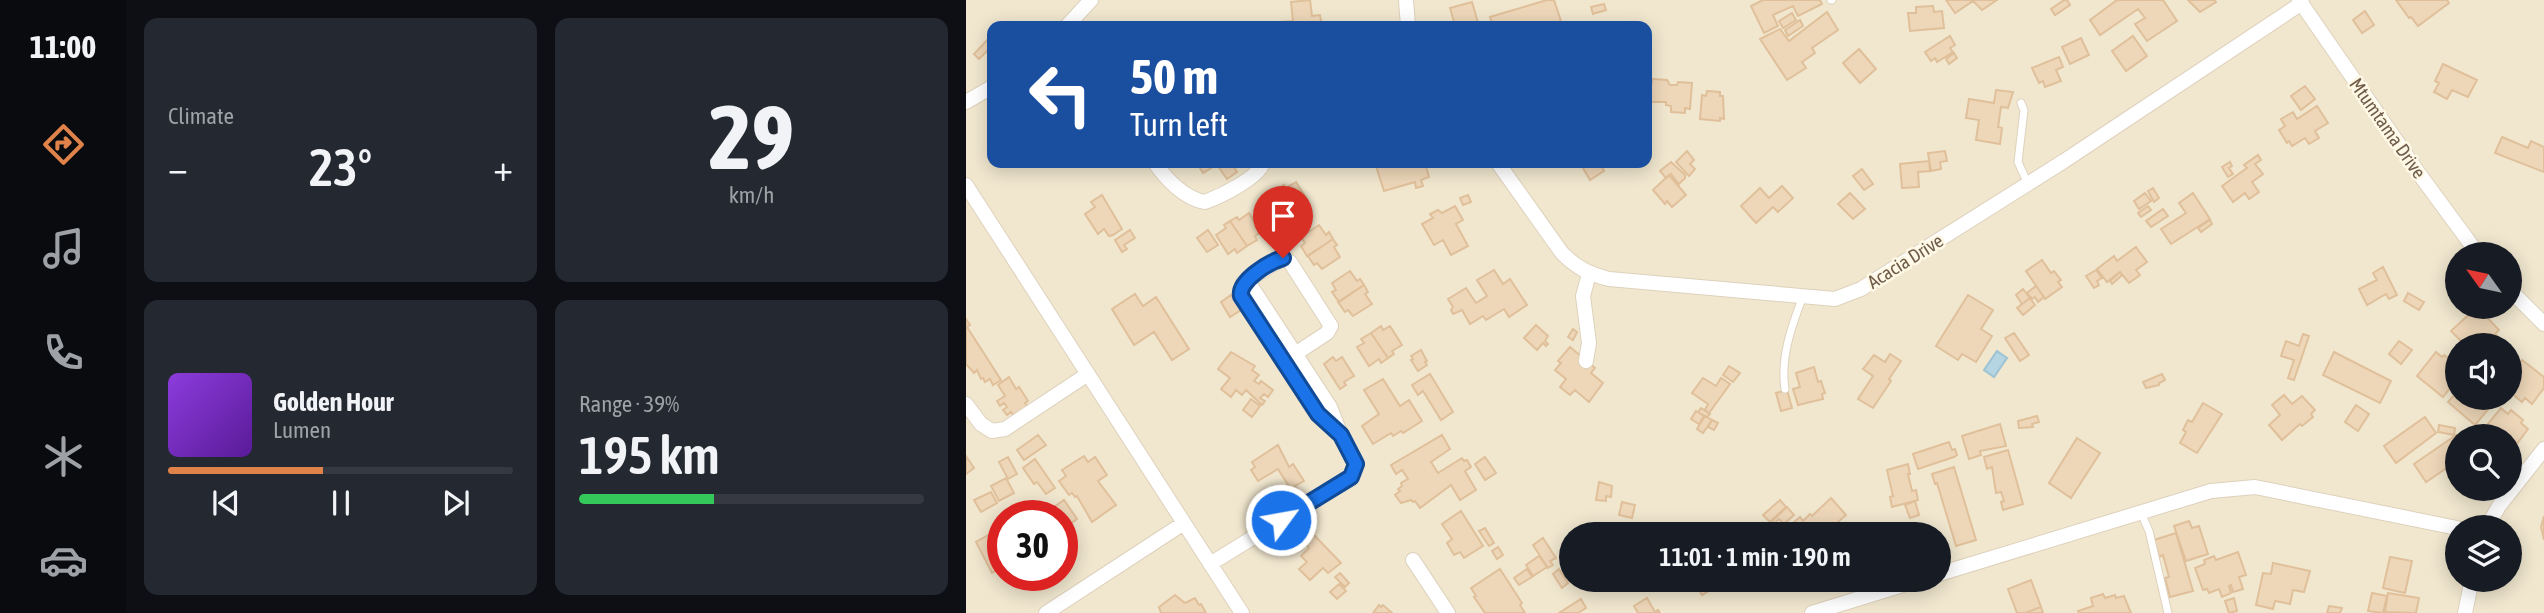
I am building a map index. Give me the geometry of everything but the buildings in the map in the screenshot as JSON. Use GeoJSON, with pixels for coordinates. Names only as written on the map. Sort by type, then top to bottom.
{"type":"FeatureCollection","features":[{"type":"Feature","properties":{"kind":"street"},"geometry":{"type":"LineString","coordinates":[[1072,21],[1091,0]]}},
{"type":"Feature","properties":{"kind":"street"},"geometry":{"type":"LineString","coordinates":[[1405,0],[1408,21]]}},
{"type":"Feature","properties":{"kind":"street","name":"Acacia Drive"},"geometry":{"type":"LineString","coordinates":[[1502,168],[1562,254],[1574,266],[1589,274],[1609,279],[1835,299],[1861,289],[2028,184],[2300,2]]}},
{"type":"Feature","properties":{"kind":"street","name":"Mtumtama Drive"},"geometry":{"type":"LineString","coordinates":[[2300,2],[2469,242]]}},
{"type":"Feature","properties":{"kind":"street"},"geometry":{"type":"LineString","coordinates":[[966,102],[987,90]]}},
{"type":"Feature","properties":{"kind":"street"},"geometry":{"type":"LineString","coordinates":[[1159,168],[1168,180],[1189,196],[1205,202],[1246,180],[1261,168]]}},
{"type":"Feature","properties":{"kind":"street"},"geometry":{"type":"LineString","coordinates":[[966,185],[1242,613]]}},
{"type":"Feature","properties":{"kind":"street"},"geometry":{"type":"LineString","coordinates":[[1295,354],[1327,333],[1330,323],[1286,259],[1278,259],[1247,280],[1241,287],[1241,296],[1318,414],[1341,435]]}},
{"type":"Feature","properties":{"kind":"street"},"geometry":{"type":"LineString","coordinates":[[1586,361],[1589,343],[1583,296],[1589,274]]}},
{"type":"Feature","properties":{"kind":"street"},"geometry":{"type":"LineString","coordinates":[[1210,564],[1351,477],[1356,464],[1330,407],[1247,280]]}},
{"type":"Feature","properties":{"kind":"street"},"geometry":{"type":"LineString","coordinates":[[2522,301],[2544,324]]}},
{"type":"Feature","properties":{"kind":"street"},"geometry":{"type":"LineString","coordinates":[[966,404],[981,424],[992,431],[1005,429],[1088,374]]}},
{"type":"Feature","properties":{"kind":"street"},"geometry":{"type":"LineString","coordinates":[[2494,515],[2544,449]]}},
{"type":"Feature","properties":{"kind":"street"},"geometry":{"type":"LineString","coordinates":[[1951,570],[2211,491],[2255,487],[2445,526]]}},
{"type":"Feature","properties":{"kind":"street"},"geometry":{"type":"LineString","coordinates":[[1046,613],[1184,523]]}},
{"type":"Feature","properties":{"kind":"street"},"geometry":{"type":"LineString","coordinates":[[1413,560],[1448,613]]}},
{"type":"Feature","properties":{"kind":"street"},"geometry":{"type":"LineString","coordinates":[[1812,613],[1880,592]]}},
{"type":"Feature","properties":{"kind":"street"},"geometry":{"type":"LineString","coordinates":[[2465,613],[2469,592]]}},
{"type":"Feature","properties":{"kind":"lane"},"geometry":{"type":"LineString","coordinates":[[2021,103],[2024,110],[2018,162],[2028,184]]}},
{"type":"Feature","properties":{"kind":"lane"},"geometry":{"type":"LineString","coordinates":[[1785,389],[1782,371],[1791,328],[1803,296]]}},
{"type":"Feature","properties":{"kind":"lane"},"geometry":{"type":"LineString","coordinates":[[2141,512],[2149,531],[2168,613]]}},
{"type":"Feature","properties":{"kind":"shaded area"},"geometry":{"type":"Polygon","coordinates":[[[966,0],[2544,0],[2544,613],[966,613],[966,0]]]}},
{"type":"Feature","properties":{"kind":"water"},"geometry":{"type":"Polygon","coordinates":[[[1997,351],[2007,358],[1994,377],[1984,370],[1997,351]]]}},
{"type":"Feature","properties":{"kind":"route"},"geometry":{"type":"LineString","coordinates":[[1281,520],[1351,477],[1356,464],[1341,435],[1318,414],[1241,296],[1243,283],[1283,258]]}}]}
